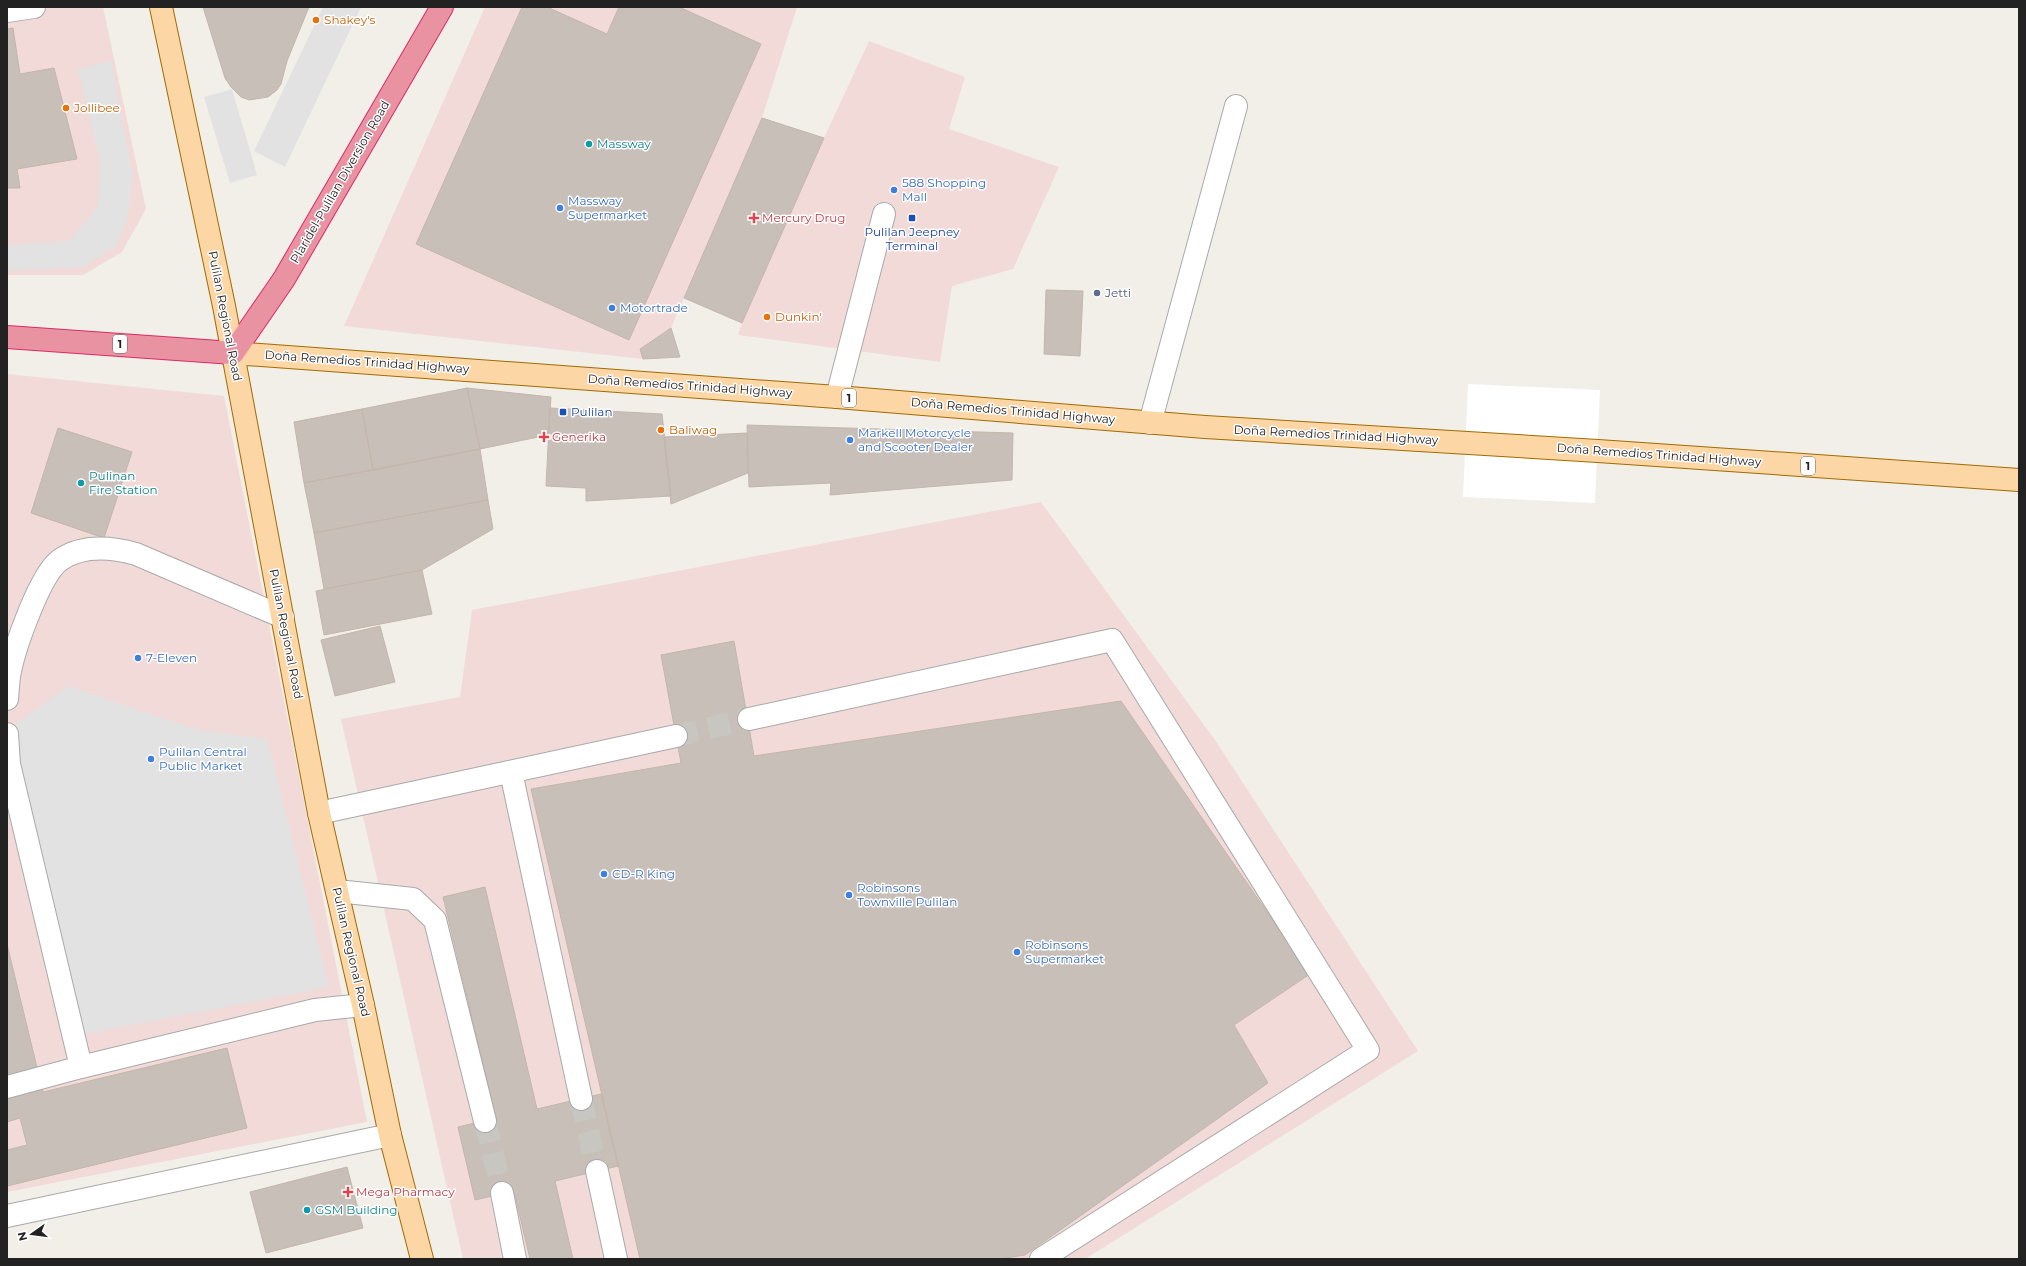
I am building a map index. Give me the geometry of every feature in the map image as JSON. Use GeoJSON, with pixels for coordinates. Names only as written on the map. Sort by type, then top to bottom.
{"type":"FeatureCollection","features":[{"type":"Feature","properties":{"kind":"highway","name":"Plaridel-Pulilan Diversion Road"},"geometry":{"type":"LineString","coordinates":[[233,353],[284,279],[442,7]]}},
{"type":"Feature","properties":{"kind":"highway","name":"Doña Remedios Trinidad Highway"},"geometry":{"type":"LineString","coordinates":[[7,337],[233,353]]}},
{"type":"Feature","properties":{"kind":"main road","name":"Pulilan Regional Road"},"geometry":{"type":"LineString","coordinates":[[161,7],[233,353],[319,814],[363,1005],[390,1135],[422,1259]]}},
{"type":"Feature","properties":{"kind":"main road","name":"Doña Remedios Trinidad Highway"},"geometry":{"type":"LineString","coordinates":[[233,353],[837,397],[1150,423],[1598,451],[2019,480]]}},
{"type":"Feature","properties":{"kind":"street"},"geometry":{"type":"LineString","coordinates":[[7,11],[34,7]]}},
{"type":"Feature","properties":{"kind":"street"},"geometry":{"type":"LineString","coordinates":[[1150,423],[1236,106]]}},
{"type":"Feature","properties":{"kind":"street"},"geometry":{"type":"LineString","coordinates":[[837,397],[884,214]]}},
{"type":"Feature","properties":{"kind":"street"},"geometry":{"type":"LineString","coordinates":[[7,699],[10,671],[20,635],[44,580],[58,561],[73,553],[91,548],[114,548],[136,554],[283,617]]}},
{"type":"Feature","properties":{"kind":"street"},"geometry":{"type":"LineString","coordinates":[[749,719],[1112,640],[1368,1050],[1041,1259]]}},
{"type":"Feature","properties":{"kind":"street"},"geometry":{"type":"LineString","coordinates":[[7,734],[8,764],[81,1067]]}},
{"type":"Feature","properties":{"kind":"street"},"geometry":{"type":"LineString","coordinates":[[319,814],[676,736]]}},
{"type":"Feature","properties":{"kind":"street"},"geometry":{"type":"LineString","coordinates":[[511,772],[581,1099]]}},
{"type":"Feature","properties":{"kind":"street"},"geometry":{"type":"LineString","coordinates":[[337,891],[413,899],[435,920],[485,1121]]}},
{"type":"Feature","properties":{"kind":"street"},"geometry":{"type":"LineString","coordinates":[[7,1088],[81,1067],[315,1010],[363,1005]]}},
{"type":"Feature","properties":{"kind":"street"},"geometry":{"type":"LineString","coordinates":[[7,1216],[390,1135]]}},
{"type":"Feature","properties":{"kind":"street"},"geometry":{"type":"LineString","coordinates":[[597,1171],[616,1259]]}},
{"type":"Feature","properties":{"kind":"street"},"geometry":{"type":"LineString","coordinates":[[502,1193],[515,1259]]}},
{"type":"Feature","properties":{"kind":"shaded area","name":"Jollibee"},"geometry":{"type":"Polygon","coordinates":[[[7,7],[103,7],[146,209],[122,252],[83,275],[7,275],[7,7]]]}},
{"type":"Feature","properties":{"kind":"shaded area"},"geometry":{"type":"Polygon","coordinates":[[[323,7],[361,7],[285,167],[254,151],[323,7]]]}},
{"type":"Feature","properties":{"kind":"shaded area","name":"Massway Supermarket"},"geometry":{"type":"Polygon","coordinates":[[[485,7],[797,7],[762,118],[671,328],[640,348],[643,359],[344,326],[485,7]]]}},
{"type":"Feature","properties":{"kind":"shaded area","name":"Pulilan Jeepney Terminal"},"geometry":{"type":"Polygon","coordinates":[[[869,41],[965,77],[949,129],[1059,167],[1013,269],[952,286],[940,362],[738,335],[824,138],[869,41]]]}},
{"type":"Feature","properties":{"kind":"shaded area"},"geometry":{"type":"Polygon","coordinates":[[[111,61],[132,172],[128,218],[116,246],[83,267],[7,271],[7,245],[69,241],[98,206],[100,161],[78,69],[111,61]]]}},
{"type":"Feature","properties":{"kind":"shaded area"},"geometry":{"type":"Polygon","coordinates":[[[232,89],[257,175],[230,183],[204,97],[232,89]]]}},
{"type":"Feature","properties":{"kind":"shaded area","name":"Pulilan Central Public Market"},"geometry":{"type":"Polygon","coordinates":[[[7,374],[224,396],[367,1122],[7,1192],[7,374]]]}},
{"type":"Feature","properties":{"kind":"shaded area","name":"Robinsons Townville Pulilan"},"geometry":{"type":"Polygon","coordinates":[[[1041,502],[1215,740],[1418,1051],[1085,1259],[463,1259],[341,719],[460,697],[472,610],[1041,502]]]}},
{"type":"Feature","properties":{"kind":"shaded area"},"geometry":{"type":"Polygon","coordinates":[[[68,686],[198,730],[267,739],[329,987],[84,1034],[10,728],[68,686]]]}},
{"type":"Feature","properties":{"kind":"pier"},"geometry":{"type":"Polygon","coordinates":[[[1468,384],[1600,390],[1595,503],[1463,497],[1468,384]]]}},
{"type":"Feature","properties":{"kind":"building"},"geometry":{"type":"Polygon","coordinates":[[[203,7],[309,7],[287,61],[281,84],[277,90],[268,97],[249,100],[241,97],[231,87],[225,78],[203,7]]]}},
{"type":"Feature","properties":{"kind":"building","name":"Massway Supermarket"},"geometry":{"type":"Polygon","coordinates":[[[522,7],[547,7],[607,34],[619,7],[679,7],[761,44],[629,340],[416,244],[522,7]]]}},
{"type":"Feature","properties":{"kind":"building"},"geometry":{"type":"Polygon","coordinates":[[[13,28],[20,74],[54,68],[77,159],[17,169],[20,188],[7,188],[7,29],[13,28]]]}},
{"type":"Feature","properties":{"kind":"building","name":"Mercury Drug"},"geometry":{"type":"Polygon","coordinates":[[[762,118],[824,138],[742,323],[684,298],[762,118]]]}},
{"type":"Feature","properties":{"kind":"building"},"geometry":{"type":"Polygon","coordinates":[[[1046,290],[1083,291],[1080,356],[1044,354],[1046,290]]]}},
{"type":"Feature","properties":{"kind":"building"},"geometry":{"type":"Polygon","coordinates":[[[671,328],[680,357],[643,359],[640,349],[671,328]]]}},
{"type":"Feature","properties":{"kind":"building"},"geometry":{"type":"Polygon","coordinates":[[[467,388],[480,449],[373,470],[362,409],[467,388]]]}},
{"type":"Feature","properties":{"kind":"building"},"geometry":{"type":"Polygon","coordinates":[[[467,388],[551,397],[548,435],[480,449],[467,388]]]}},
{"type":"Feature","properties":{"kind":"building"},"geometry":{"type":"Polygon","coordinates":[[[550,408],[662,414],[671,496],[586,501],[586,488],[546,486],[550,408]]]}},
{"type":"Feature","properties":{"kind":"building"},"geometry":{"type":"Polygon","coordinates":[[[362,409],[373,470],[304,483],[294,422],[362,409]]]}},
{"type":"Feature","properties":{"kind":"building"},"geometry":{"type":"Polygon","coordinates":[[[747,425],[1013,433],[1012,480],[830,495],[831,483],[749,487],[747,425]]]}},
{"type":"Feature","properties":{"kind":"building","name":"Pulinan Fire Station"},"geometry":{"type":"Polygon","coordinates":[[[58,428],[132,452],[104,538],[31,513],[58,428]]]}},
{"type":"Feature","properties":{"kind":"building"},"geometry":{"type":"Polygon","coordinates":[[[747,433],[748,473],[671,504],[664,437],[747,433]]]}},
{"type":"Feature","properties":{"kind":"building"},"geometry":{"type":"Polygon","coordinates":[[[480,449],[488,500],[314,533],[304,483],[480,449]]]}},
{"type":"Feature","properties":{"kind":"building"},"geometry":{"type":"Polygon","coordinates":[[[488,500],[493,529],[422,570],[324,589],[314,533],[488,500]]]}},
{"type":"Feature","properties":{"kind":"building"},"geometry":{"type":"Polygon","coordinates":[[[422,570],[432,614],[324,635],[316,591],[422,570]]]}},
{"type":"Feature","properties":{"kind":"building"},"geometry":{"type":"Polygon","coordinates":[[[380,626],[395,682],[335,696],[321,640],[380,626]]]}},
{"type":"Feature","properties":{"kind":"building"},"geometry":{"type":"Polygon","coordinates":[[[734,641],[754,756],[1121,701],[1310,974],[1234,1025],[1268,1083],[1025,1255],[1000,1259],[640,1259],[531,789],[681,763],[661,655],[734,641]]]}},
{"type":"Feature","properties":{"kind":"building"},"geometry":{"type":"Polygon","coordinates":[[[485,887],[537,1109],[601,1094],[618,1166],[555,1181],[573,1259],[530,1259],[514,1191],[475,1200],[458,1127],[496,1118],[443,897],[485,887]]]}},
{"type":"Feature","properties":{"kind":"building"},"geometry":{"type":"Polygon","coordinates":[[[7,944],[43,1092],[227,1048],[247,1128],[7,1186],[7,1150],[27,1145],[20,1118],[7,1122],[7,944]]]}},
{"type":"Feature","properties":{"kind":"building","name":"GSM Building"},"geometry":{"type":"Polygon","coordinates":[[[347,1167],[363,1228],[266,1253],[250,1192],[347,1167]]]}},
{"type":"Feature","properties":{"kind":"tunnel"},"geometry":{"type":"LineString","coordinates":[[676,736],[749,719]]}},
{"type":"Feature","properties":{"kind":"tunnel"},"geometry":{"type":"LineString","coordinates":[[581,1099],[597,1171]]}},
{"type":"Feature","properties":{"kind":"tunnel"},"geometry":{"type":"LineString","coordinates":[[485,1121],[502,1193]]}},
{"type":"Feature","properties":{"kind":"place","name":"Shakey's"},"geometry":{"type":"Point","coordinates":[316,20]}},
{"type":"Feature","properties":{"kind":"place","name":"Jollibee"},"geometry":{"type":"Point","coordinates":[66,108]}},
{"type":"Feature","properties":{"kind":"place","name":"Massway"},"geometry":{"type":"Point","coordinates":[589,144]}},
{"type":"Feature","properties":{"kind":"place","name":"588 Shopping Mall"},"geometry":{"type":"Point","coordinates":[894,190]}},
{"type":"Feature","properties":{"kind":"place","name":"Massway Supermarket"},"geometry":{"type":"Point","coordinates":[560,208]}},
{"type":"Feature","properties":{"kind":"place","name":"Mercury Drug"},"geometry":{"type":"Point","coordinates":[754,218]}},
{"type":"Feature","properties":{"kind":"place","name":"Pulilan Jeepney Terminal"},"geometry":{"type":"Point","coordinates":[912,218]}},
{"type":"Feature","properties":{"kind":"place","name":"Jetti"},"geometry":{"type":"Point","coordinates":[1097,293]}},
{"type":"Feature","properties":{"kind":"place","name":"Motortrade"},"geometry":{"type":"Point","coordinates":[612,308]}},
{"type":"Feature","properties":{"kind":"place","name":"Dunkin'"},"geometry":{"type":"Point","coordinates":[767,317]}},
{"type":"Feature","properties":{"kind":"place","name":"Pulilan"},"geometry":{"type":"Point","coordinates":[563,412]}},
{"type":"Feature","properties":{"kind":"place","name":"Baliwag"},"geometry":{"type":"Point","coordinates":[661,430]}},
{"type":"Feature","properties":{"kind":"place","name":"Generika"},"geometry":{"type":"Point","coordinates":[544,437]}},
{"type":"Feature","properties":{"kind":"place","name":"Markell Motorcycle and Scooter Dealer"},"geometry":{"type":"Point","coordinates":[850,440]}},
{"type":"Feature","properties":{"kind":"place","name":"Pulinan Fire Station"},"geometry":{"type":"Point","coordinates":[81,483]}},
{"type":"Feature","properties":{"kind":"place","name":"7-Eleven"},"geometry":{"type":"Point","coordinates":[138,658]}},
{"type":"Feature","properties":{"kind":"place","name":"Pulilan Central Public Market"},"geometry":{"type":"Point","coordinates":[151,759]}},
{"type":"Feature","properties":{"kind":"place","name":"CD-R King"},"geometry":{"type":"Point","coordinates":[604,874]}},
{"type":"Feature","properties":{"kind":"place","name":"Robinsons Townville Pulilan"},"geometry":{"type":"Point","coordinates":[849,895]}},
{"type":"Feature","properties":{"kind":"place","name":"Robinsons Supermarket"},"geometry":{"type":"Point","coordinates":[1017,952]}},
{"type":"Feature","properties":{"kind":"place","name":"Mega Pharmacy"},"geometry":{"type":"Point","coordinates":[348,1192]}},
{"type":"Feature","properties":{"kind":"place","name":"GSM Building"},"geometry":{"type":"Point","coordinates":[307,1210]}}]}
